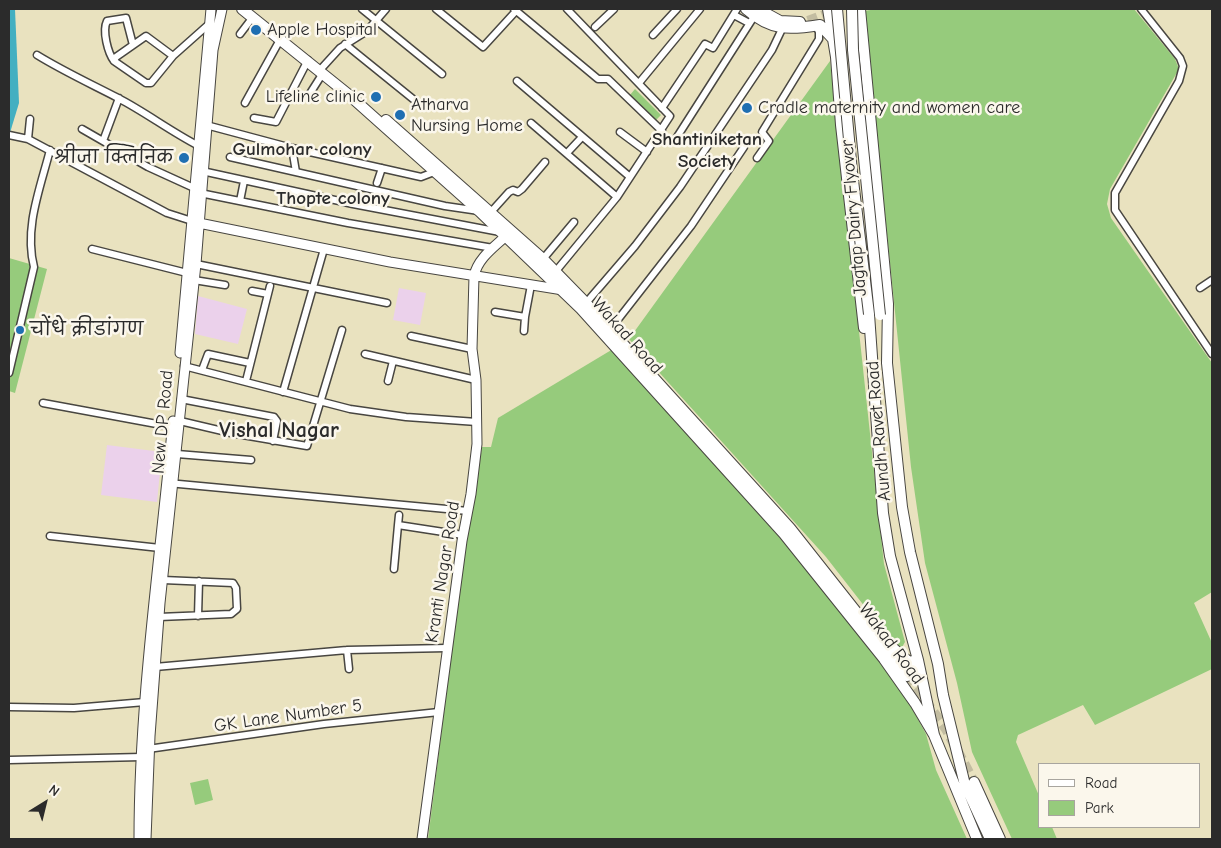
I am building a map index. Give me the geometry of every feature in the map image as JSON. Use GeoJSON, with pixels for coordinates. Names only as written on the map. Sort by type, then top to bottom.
{"type":"FeatureCollection","features":[{"type":"Feature","properties":{"kind":"main road","name":"New DP Road"},"geometry":{"type":"LineString","coordinates":[[139,839],[145,702],[153,603],[160,548],[177,454],[176,424],[181,399],[196,264],[197,145],[211,9]]}},
{"type":"Feature","properties":{"kind":"main road","name":"New DP Road"},"geometry":{"type":"LineString","coordinates":[[197,190],[202,172],[213,50],[222,9]]}},
{"type":"Feature","properties":{"kind":"main road","name":"Wakad Road"},"geometry":{"type":"LineString","coordinates":[[242,9],[253,13],[322,69],[491,212],[506,233],[543,259],[556,272],[566,287],[790,528]]}},
{"type":"Feature","properties":{"kind":"main road"},"geometry":{"type":"LineString","coordinates":[[815,24],[828,9]]}},
{"type":"Feature","properties":{"kind":"main road","name":"Jagtap Dairy Flyover"},"geometry":{"type":"LineString","coordinates":[[838,9],[845,103],[869,314],[871,364]]}},
{"type":"Feature","properties":{"kind":"main road","name":"Jagtap Dairy Flyover"},"geometry":{"type":"LineString","coordinates":[[852,9],[853,50],[880,315],[887,363]]}},
{"type":"Feature","properties":{"kind":"main road"},"geometry":{"type":"LineString","coordinates":[[752,14],[772,26],[782,29],[815,24],[859,9]]}},
{"type":"Feature","properties":{"kind":"main road","name":"Aundh Ravet Road"},"geometry":{"type":"LineString","coordinates":[[859,9],[888,304],[887,363],[902,507],[910,552],[938,664],[943,695],[965,785],[990,839]]}},
{"type":"Feature","properties":{"kind":"main road","name":"Wakad Road"},"geometry":{"type":"LineString","coordinates":[[253,13],[308,60],[322,69],[434,172],[586,303],[608,332],[784,534],[884,659],[915,703],[934,735]]}},
{"type":"Feature","properties":{"kind":"main road"},"geometry":{"type":"LineString","coordinates":[[752,14],[780,21],[815,24],[833,39],[862,314],[871,364]]}},
{"type":"Feature","properties":{"kind":"main road","name":"New DP Road"},"geometry":{"type":"LineString","coordinates":[[146,839],[144,752],[155,667],[163,580],[187,273],[195,222]]}},
{"type":"Feature","properties":{"kind":"main road"},"geometry":{"type":"LineString","coordinates":[[195,222],[324,249],[474,276],[531,285],[566,287]]}},
{"type":"Feature","properties":{"kind":"main road"},"geometry":{"type":"LineString","coordinates":[[474,276],[476,267],[506,233]]}},
{"type":"Feature","properties":{"kind":"main road","name":"Kranti Nagar Road"},"geometry":{"type":"LineString","coordinates":[[422,839],[463,535],[476,463],[476,380],[472,349],[474,276]]}},
{"type":"Feature","properties":{"kind":"main road","name":"Aundh Ravet Road"},"geometry":{"type":"LineString","coordinates":[[871,364],[887,538],[918,660],[934,735],[977,839]]}},
{"type":"Feature","properties":{"kind":"main road"},"geometry":{"type":"LineString","coordinates":[[790,528],[907,676]]}},
{"type":"Feature","properties":{"kind":"main road"},"geometry":{"type":"LineString","coordinates":[[790,528],[816,552],[895,651],[910,662],[918,660]]}},
{"type":"Feature","properties":{"kind":"main road"},"geometry":{"type":"LineString","coordinates":[[974,782],[1000,839]]}},
{"type":"Feature","properties":{"kind":"street"},"geometry":{"type":"LineString","coordinates":[[362,9],[442,74]]}},
{"type":"Feature","properties":{"kind":"street"},"geometry":{"type":"LineString","coordinates":[[309,95],[322,69],[345,44],[365,33],[386,9]]}},
{"type":"Feature","properties":{"kind":"street"},"geometry":{"type":"LineString","coordinates":[[436,9],[483,47],[515,10],[598,79],[608,79],[662,131]]}},
{"type":"Feature","properties":{"kind":"street"},"geometry":{"type":"LineString","coordinates":[[556,272],[617,197],[662,131],[670,116],[567,9]]}},
{"type":"Feature","properties":{"kind":"street"},"geometry":{"type":"LineString","coordinates":[[595,27],[614,9]]}},
{"type":"Feature","properties":{"kind":"street"},"geometry":{"type":"LineString","coordinates":[[653,35],[677,9]]}},
{"type":"Feature","properties":{"kind":"street"},"geometry":{"type":"LineString","coordinates":[[639,83],[700,9]]}},
{"type":"Feature","properties":{"kind":"street"},"geometry":{"type":"LineString","coordinates":[[1142,9],[1180,58],[1184,66],[1179,81],[1115,193],[1115,210],[1212,354]]}},
{"type":"Feature","properties":{"kind":"street"},"geometry":{"type":"LineString","coordinates":[[662,108],[705,44],[713,48],[736,12],[752,14],[678,136]]}},
{"type":"Feature","properties":{"kind":"street"},"geometry":{"type":"LineString","coordinates":[[240,34],[253,13]]}},
{"type":"Feature","properties":{"kind":"street"},"geometry":{"type":"LineString","coordinates":[[132,45],[126,18],[107,21],[105,28],[110,56],[114,62],[146,83],[151,83],[173,56],[209,24]]}},
{"type":"Feature","properties":{"kind":"street"},"geometry":{"type":"LineString","coordinates":[[757,158],[769,141],[762,132],[819,39],[819,32],[815,24]]}},
{"type":"Feature","properties":{"kind":"street"},"geometry":{"type":"LineString","coordinates":[[586,303],[635,246],[680,187],[778,41],[782,29]]}},
{"type":"Feature","properties":{"kind":"street"},"geometry":{"type":"LineString","coordinates":[[114,62],[116,57],[146,36],[173,56]]}},
{"type":"Feature","properties":{"kind":"street"},"geometry":{"type":"LineString","coordinates":[[244,103],[281,38]]}},
{"type":"Feature","properties":{"kind":"street"},"geometry":{"type":"LineString","coordinates":[[345,44],[413,99]]}},
{"type":"Feature","properties":{"kind":"street"},"geometry":{"type":"LineString","coordinates":[[36,55],[78,79],[119,98],[175,134],[197,145]]}},
{"type":"Feature","properties":{"kind":"street"},"geometry":{"type":"LineString","coordinates":[[254,118],[276,122],[308,60]]}},
{"type":"Feature","properties":{"kind":"street"},"geometry":{"type":"LineString","coordinates":[[517,81],[630,177]]}},
{"type":"Feature","properties":{"kind":"street"},"geometry":{"type":"LineString","coordinates":[[103,141],[119,98]]}},
{"type":"Feature","properties":{"kind":"street"},"geometry":{"type":"LineString","coordinates":[[28,139],[30,120]]}},
{"type":"Feature","properties":{"kind":"street"},"geometry":{"type":"LineString","coordinates":[[531,123],[568,152],[617,197]]}},
{"type":"Feature","properties":{"kind":"street"},"geometry":{"type":"LineString","coordinates":[[206,125],[292,148],[421,177],[434,172]]}},
{"type":"Feature","properties":{"kind":"street"},"geometry":{"type":"LineString","coordinates":[[82,129],[148,167],[197,190],[240,201],[348,223],[493,248]]}},
{"type":"Feature","properties":{"kind":"street"},"geometry":{"type":"LineString","coordinates":[[620,132],[647,152]]}},
{"type":"Feature","properties":{"kind":"street"},"geometry":{"type":"LineString","coordinates":[[9,135],[28,139],[167,214],[195,222]]}},
{"type":"Feature","properties":{"kind":"street"},"geometry":{"type":"LineString","coordinates":[[568,152],[582,137]]}},
{"type":"Feature","properties":{"kind":"street"},"geometry":{"type":"LineString","coordinates":[[608,332],[691,226],[744,147]]}},
{"type":"Feature","properties":{"kind":"street"},"geometry":{"type":"LineString","coordinates":[[292,148],[296,172]]}},
{"type":"Feature","properties":{"kind":"street"},"geometry":{"type":"LineString","coordinates":[[9,372],[34,267],[30,253],[31,226],[50,150]]}},
{"type":"Feature","properties":{"kind":"street"},"geometry":{"type":"LineString","coordinates":[[230,157],[445,206],[479,210]]}},
{"type":"Feature","properties":{"kind":"street"},"geometry":{"type":"LineString","coordinates":[[491,212],[509,192],[513,190],[518,192],[522,189],[545,162]]}},
{"type":"Feature","properties":{"kind":"street"},"geometry":{"type":"LineString","coordinates":[[377,182],[382,168]]}},
{"type":"Feature","properties":{"kind":"street"},"geometry":{"type":"LineString","coordinates":[[202,172],[506,233]]}},
{"type":"Feature","properties":{"kind":"street"},"geometry":{"type":"LineString","coordinates":[[240,201],[244,181]]}},
{"type":"Feature","properties":{"kind":"street"},"geometry":{"type":"LineString","coordinates":[[543,259],[574,222]]}},
{"type":"Feature","properties":{"kind":"street"},"geometry":{"type":"LineString","coordinates":[[92,249],[187,273]]}},
{"type":"Feature","properties":{"kind":"street"},"geometry":{"type":"LineString","coordinates":[[284,392],[324,249]]}},
{"type":"Feature","properties":{"kind":"street"},"geometry":{"type":"LineString","coordinates":[[196,264],[387,303]]}},
{"type":"Feature","properties":{"kind":"street"},"geometry":{"type":"LineString","coordinates":[[194,280],[225,285]]}},
{"type":"Feature","properties":{"kind":"street"},"geometry":{"type":"LineString","coordinates":[[1200,288],[1212,280]]}},
{"type":"Feature","properties":{"kind":"street"},"geometry":{"type":"LineString","coordinates":[[524,331],[531,285]]}},
{"type":"Feature","properties":{"kind":"street"},"geometry":{"type":"LineString","coordinates":[[246,381],[270,286]]}},
{"type":"Feature","properties":{"kind":"street"},"geometry":{"type":"LineString","coordinates":[[252,290],[268,294]]}},
{"type":"Feature","properties":{"kind":"street"},"geometry":{"type":"LineString","coordinates":[[495,312],[526,317]]}},
{"type":"Feature","properties":{"kind":"street"},"geometry":{"type":"LineString","coordinates":[[43,403],[307,446],[319,401],[342,330]]}},
{"type":"Feature","properties":{"kind":"street"},"geometry":{"type":"LineString","coordinates":[[411,336],[472,349]]}},
{"type":"Feature","properties":{"kind":"street"},"geometry":{"type":"LineString","coordinates":[[202,370],[208,354],[250,363]]}},
{"type":"Feature","properties":{"kind":"street"},"geometry":{"type":"LineString","coordinates":[[365,354],[476,380]]}},
{"type":"Feature","properties":{"kind":"street"},"geometry":{"type":"LineString","coordinates":[[388,381],[393,361]]}},
{"type":"Feature","properties":{"kind":"street"},"geometry":{"type":"LineString","coordinates":[[184,366],[350,409],[406,417],[477,422]]}},
{"type":"Feature","properties":{"kind":"street"},"geometry":{"type":"LineString","coordinates":[[181,399],[274,417],[277,421],[273,441]]}},
{"type":"Feature","properties":{"kind":"street"},"geometry":{"type":"LineString","coordinates":[[177,454],[251,460]]}},
{"type":"Feature","properties":{"kind":"street"},"geometry":{"type":"LineString","coordinates":[[171,484],[468,511]]}},
{"type":"Feature","properties":{"kind":"street"},"geometry":{"type":"LineString","coordinates":[[394,569],[398,515]]}},
{"type":"Feature","properties":{"kind":"street"},"geometry":{"type":"LineString","coordinates":[[398,525],[463,535]]}},
{"type":"Feature","properties":{"kind":"street"},"geometry":{"type":"LineString","coordinates":[[50,536],[160,548]]}},
{"type":"Feature","properties":{"kind":"street"},"geometry":{"type":"LineString","coordinates":[[159,617],[231,614],[237,609],[236,588],[233,582],[163,580]]}},
{"type":"Feature","properties":{"kind":"street"},"geometry":{"type":"LineString","coordinates":[[198,616],[199,581]]}},
{"type":"Feature","properties":{"kind":"street"},"geometry":{"type":"LineString","coordinates":[[155,667],[347,650],[447,648]]}},
{"type":"Feature","properties":{"kind":"street"},"geometry":{"type":"LineString","coordinates":[[347,650],[349,669]]}},
{"type":"Feature","properties":{"kind":"street"},"geometry":{"type":"LineString","coordinates":[[9,707],[74,708],[145,702]]}},
{"type":"Feature","properties":{"kind":"street","name":"GK Lane Number 5"},"geometry":{"type":"LineString","coordinates":[[9,760],[144,752],[324,724],[439,712]]}},
{"type":"Feature","properties":{"kind":"shaded area"},"geometry":{"type":"Polygon","coordinates":[[[399,288],[426,293],[420,325],[393,320],[399,288]]]}},
{"type":"Feature","properties":{"kind":"shaded area"},"geometry":{"type":"Polygon","coordinates":[[[198,296],[247,309],[238,344],[195,334],[198,296]]]}},
{"type":"Feature","properties":{"kind":"shaded area"},"geometry":{"type":"Polygon","coordinates":[[[107,445],[162,452],[157,502],[101,495],[107,445]]]}},
{"type":"Feature","properties":{"kind":"green space"},"geometry":{"type":"Polygon","coordinates":[[[877,9],[1134,9],[1175,59],[1179,69],[1110,189],[1107,204],[1111,218],[1212,363],[1212,592],[1194,603],[1212,643],[1212,669],[1095,725],[1083,705],[1018,735],[1016,742],[1038,793],[1038,828],[1052,828],[1057,839],[1012,839],[972,752],[957,683],[925,563],[911,467],[864,11],[877,9]]]}},
{"type":"Feature","properties":{"kind":"green space"},"geometry":{"type":"Polygon","coordinates":[[[830,61],[884,564],[905,642],[901,649],[897,648],[826,557],[629,339],[830,61]]]}},
{"type":"Feature","properties":{"kind":"green space"},"geometry":{"type":"Polygon","coordinates":[[[635,89],[661,115],[656,120],[630,95],[635,89]]]}},
{"type":"Feature","properties":{"kind":"green space","name":"चोंधे क्रीडांगण"},"geometry":{"type":"Polygon","coordinates":[[[9,258],[47,269],[15,393],[9,391],[9,258]]]}},
{"type":"Feature","properties":{"kind":"green space"},"geometry":{"type":"Polygon","coordinates":[[[613,349],[789,548],[849,620],[903,692],[926,734],[936,770],[967,839],[428,839],[467,531],[473,506],[482,447],[491,447],[498,418],[613,349]]]}},
{"type":"Feature","properties":{"kind":"green space"},"geometry":{"type":"Polygon","coordinates":[[[208,779],[213,800],[195,805],[190,783],[208,779]]]}},
{"type":"Feature","properties":{"kind":"water"},"geometry":{"type":"Polygon","coordinates":[[[9,9],[15,9],[19,103],[9,136],[9,9]]]}},
{"type":"Feature","properties":{"kind":"tunnel"},"geometry":{"type":"LineString","coordinates":[[808,21],[835,11]]}},
{"type":"Feature","properties":{"kind":"tunnel"},"geometry":{"type":"LineString","coordinates":[[907,676],[946,729],[974,782]]}},
{"type":"Feature","properties":{"kind":"place","name":"Apple Hospital"},"geometry":{"type":"Point","coordinates":[256,30]}},
{"type":"Feature","properties":{"kind":"place","name":"Lifeline clinic"},"geometry":{"type":"Point","coordinates":[376,97]}},
{"type":"Feature","properties":{"kind":"place","name":"Cradle maternity and women care"},"geometry":{"type":"Point","coordinates":[747,108]}},
{"type":"Feature","properties":{"kind":"place","name":"Atharva Nursing Home"},"geometry":{"type":"Point","coordinates":[400,115]}},
{"type":"Feature","properties":{"kind":"place","name":"श्रीजा क्लिनिक"},"geometry":{"type":"Point","coordinates":[184,158]}},
{"type":"Feature","properties":{"kind":"place","name":"चोंधे क्रीडांगण"},"geometry":{"type":"Point","coordinates":[20,330]}},
{"type":"Feature","properties":{"kind":"district","name":"Gulmohar colony"},"geometry":{"type":"Point","coordinates":[302,150]}},
{"type":"Feature","properties":{"kind":"district","name":"Shantiniketan Society"},"geometry":{"type":"Point","coordinates":[707,151]}},
{"type":"Feature","properties":{"kind":"district","name":"Thopte colony"},"geometry":{"type":"Point","coordinates":[333,199]}},
{"type":"Feature","properties":{"kind":"district","name":"Vishal Nagar"},"geometry":{"type":"Point","coordinates":[279,431]}}]}
